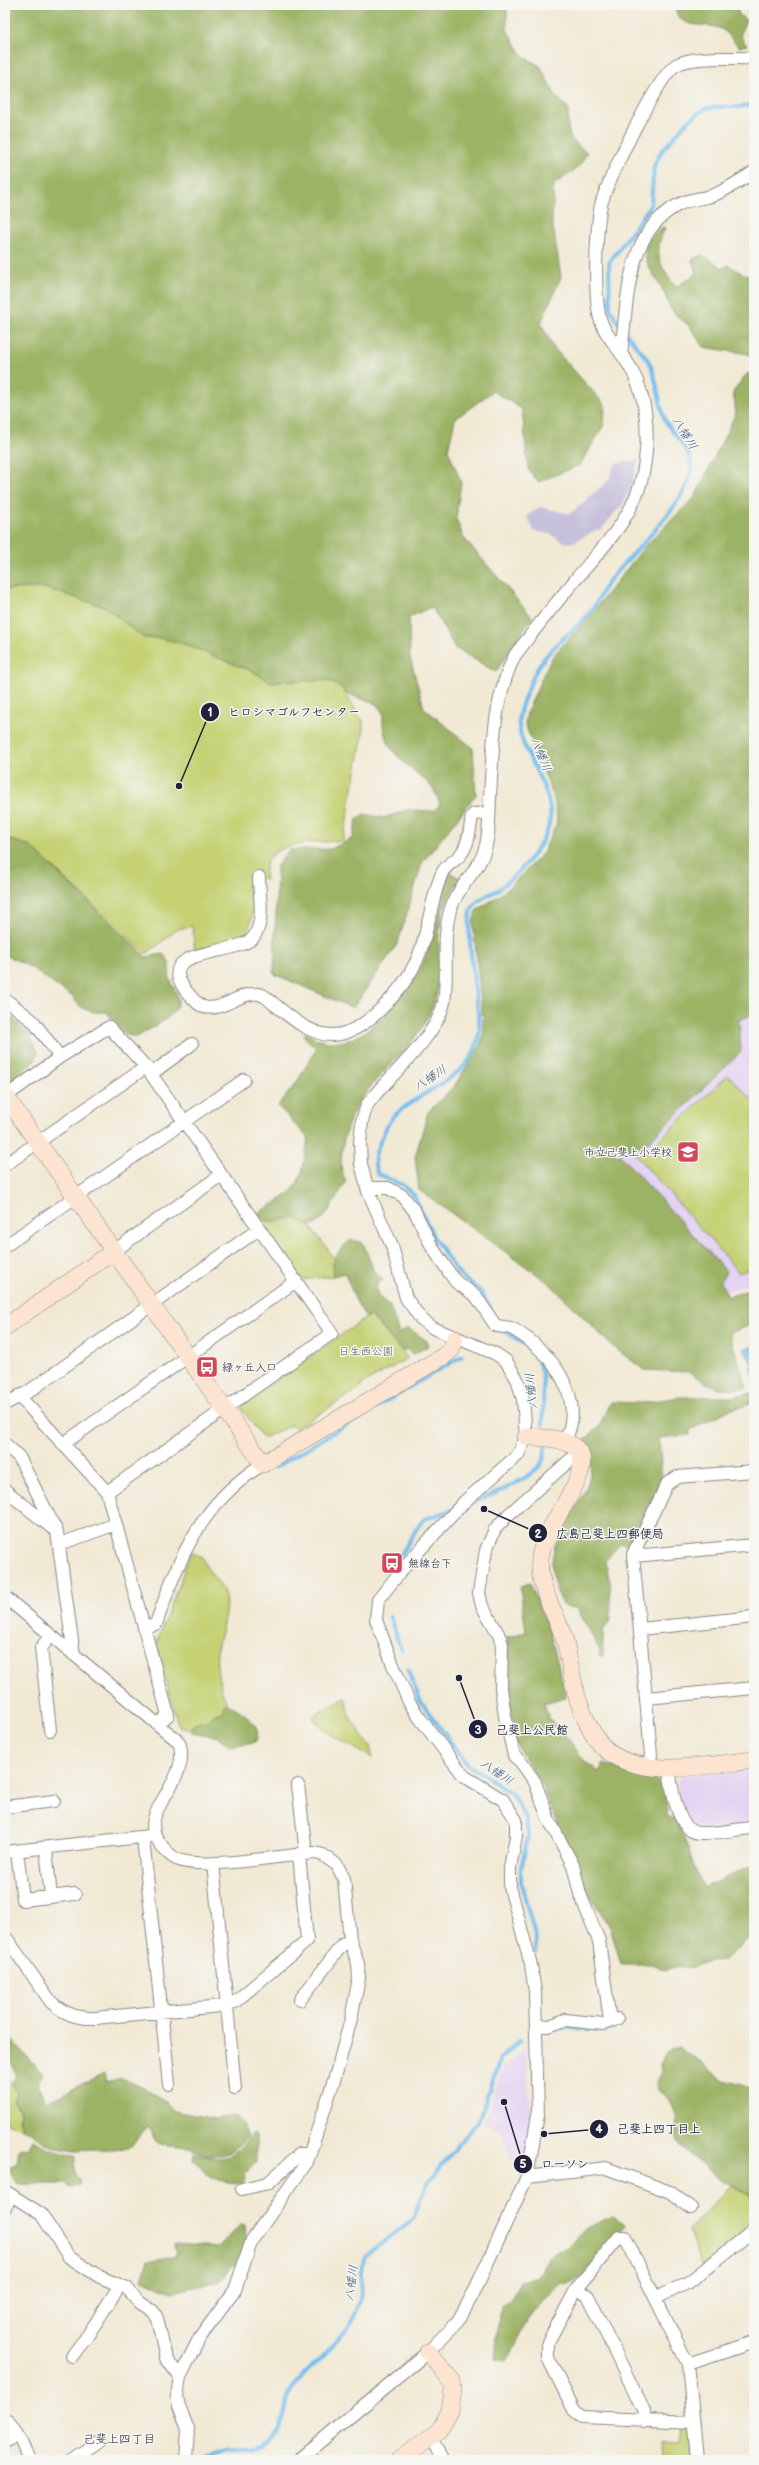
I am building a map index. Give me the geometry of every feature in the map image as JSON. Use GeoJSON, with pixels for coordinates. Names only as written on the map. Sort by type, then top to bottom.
{"type":"FeatureCollection","features":[{"type":"Feature","properties":{"kind":"street"},"geometry":{"type":"LineString","coordinates":[[298,2460],[428,2352],[452,2328],[463,2312],[528,2177],[538,2115],[536,2026],[533,1976],[511,1895],[510,1868],[517,1827],[513,1812],[503,1800],[464,1776],[419,1717],[409,1702],[376,1620],[378,1600],[382,1593],[465,1501],[514,1460],[526,1437],[523,1399],[511,1368],[496,1354],[455,1339],[433,1328],[412,1310],[402,1286],[392,1246],[367,1188],[360,1153],[360,1133],[364,1112],[374,1096],[426,1036],[438,1018],[444,1001],[447,927],[450,912],[457,896],[481,863],[486,845],[493,739],[498,705],[505,675],[515,655],[614,533],[627,516],[637,497],[647,446],[646,416],[635,377],[621,352],[605,332],[598,310],[599,218],[608,187],[655,89],[669,70],[679,64],[690,61],[754,58]]}},
{"type":"Feature","properties":{"kind":"street"},"geometry":{"type":"LineString","coordinates":[[621,352],[634,259],[638,248],[653,227],[680,204],[712,195],[754,172]]}},
{"type":"Feature","properties":{"kind":"street"},"geometry":{"type":"LineString","coordinates":[[259,877],[260,917],[255,935],[250,940],[232,949],[188,957],[180,967],[178,973],[181,983],[204,1007],[213,1008],[246,996],[257,994],[265,997],[293,1019],[317,1032],[333,1035],[347,1033],[363,1026],[379,1012],[412,968],[420,952],[442,872],[463,851],[472,816],[474,814],[489,814]]}},
{"type":"Feature","properties":{"kind":"street"},"geometry":{"type":"LineString","coordinates":[[5,999],[33,1021],[60,1056]]}},
{"type":"Feature","properties":{"kind":"street"},"geometry":{"type":"LineString","coordinates":[[107,1492],[224,1409],[332,1333],[149,1070],[109,1027],[60,1056],[5,1097],[38,1142],[75,1196],[188,1356],[224,1409],[263,1464]]}},
{"type":"Feature","properties":{"kind":"street"},"geometry":{"type":"LineString","coordinates":[[5,1165],[149,1070],[192,1044]]}},
{"type":"Feature","properties":{"kind":"street"},"geometry":{"type":"LineString","coordinates":[[5,1246],[244,1080]]}},
{"type":"Feature","properties":{"kind":"street"},"geometry":{"type":"LineString","coordinates":[[5,1327],[221,1174]]}},
{"type":"Feature","properties":{"kind":"street"},"geometry":{"type":"LineString","coordinates":[[367,1188],[388,1188],[403,1196],[416,1212],[432,1247],[451,1275],[456,1282],[476,1296],[490,1320],[506,1328],[551,1361],[565,1382],[570,1395],[572,1420],[565,1441]]}},
{"type":"Feature","properties":{"kind":"street"},"geometry":{"type":"LineString","coordinates":[[5,1404],[19,1396],[259,1229]]}},
{"type":"Feature","properties":{"kind":"street"},"geometry":{"type":"LineString","coordinates":[[63,1444],[296,1281]]}},
{"type":"Feature","properties":{"kind":"street"},"geometry":{"type":"LineString","coordinates":[[144,1627],[156,1624],[184,1552],[200,1523],[232,1486],[263,1464],[442,1357],[451,1350],[455,1339]]}},
{"type":"Feature","properties":{"kind":"street"},"geometry":{"type":"LineString","coordinates":[[19,1396],[107,1492],[168,1715],[159,1723]]}},
{"type":"Feature","properties":{"kind":"street"},"geometry":{"type":"LineString","coordinates":[[526,1437],[550,1437],[571,1444],[578,1454],[582,1467],[578,1480],[548,1533],[541,1552],[541,1580],[564,1636],[578,1699],[593,1733],[610,1753],[648,1767],[669,1768],[754,1760]]}},
{"type":"Feature","properties":{"kind":"street"},"geometry":{"type":"LineString","coordinates":[[5,1444],[19,1457],[57,1532],[60,1544],[74,1655]]}},
{"type":"Feature","properties":{"kind":"street"},"geometry":{"type":"LineString","coordinates":[[536,2026],[549,2026],[565,2020],[602,2024],[613,2020],[599,1941],[580,1894],[573,1865],[548,1818],[534,1782],[521,1762],[514,1756],[505,1716],[501,1688],[502,1644],[498,1633],[482,1606],[479,1593],[486,1550],[495,1529],[508,1515],[578,1454]]}},
{"type":"Feature","properties":{"kind":"street"},"geometry":{"type":"LineString","coordinates":[[648,1767],[651,1755],[634,1556],[667,1484],[677,1477],[754,1471]]}},
{"type":"Feature","properties":{"kind":"street"},"geometry":{"type":"LineString","coordinates":[[5,1490],[57,1532]]}},
{"type":"Feature","properties":{"kind":"street"},"geometry":{"type":"LineString","coordinates":[[60,1544],[116,1524]]}},
{"type":"Feature","properties":{"kind":"street"},"geometry":{"type":"LineString","coordinates":[[634,1556],[754,1545]]}},
{"type":"Feature","properties":{"kind":"street"},"geometry":{"type":"LineString","coordinates":[[5,1597],[159,1723],[179,1742],[182,1758],[180,1768],[154,1816],[148,1836],[160,2012],[169,2084]]}},
{"type":"Feature","properties":{"kind":"street"},"geometry":{"type":"LineString","coordinates":[[640,1629],[754,1617]]}},
{"type":"Feature","properties":{"kind":"street"},"geometry":{"type":"LineString","coordinates":[[50,1730],[41,1648],[51,1636]]}},
{"type":"Feature","properties":{"kind":"street"},"geometry":{"type":"LineString","coordinates":[[646,1698],[754,1688]]}},
{"type":"Feature","properties":{"kind":"street"},"geometry":{"type":"LineString","coordinates":[[669,1768],[673,1801],[688,1828],[696,1833],[754,1828]]}},
{"type":"Feature","properties":{"kind":"street"},"geometry":{"type":"LineString","coordinates":[[5,1936],[44,1993],[64,2012],[88,2019],[160,2012],[235,2002],[308,1941],[298,1785]]}},
{"type":"Feature","properties":{"kind":"street"},"geometry":{"type":"LineString","coordinates":[[5,1806],[54,1801]]}},
{"type":"Feature","properties":{"kind":"street"},"geometry":{"type":"LineString","coordinates":[[75,1894],[23,1900],[11,1852],[148,1836],[178,1860],[198,1864],[302,1854],[323,1855],[341,1870],[350,1940],[358,1964],[357,1988],[343,2052],[310,2154],[296,2179],[253,2238],[235,2290],[198,2339],[180,2377],[177,2396],[179,2406],[188,2429],[186,2460]]}},
{"type":"Feature","properties":{"kind":"street"},"geometry":{"type":"LineString","coordinates":[[46,1848],[51,1897]]}},
{"type":"Feature","properties":{"kind":"street"},"geometry":{"type":"LineString","coordinates":[[213,1862],[235,2088]]}},
{"type":"Feature","properties":{"kind":"street"},"geometry":{"type":"LineString","coordinates":[[300,2000],[342,1945],[350,1940]]}},
{"type":"Feature","properties":{"kind":"street"},"geometry":{"type":"LineString","coordinates":[[242,2189],[268,2183],[300,2154],[310,2154]]}},
{"type":"Feature","properties":{"kind":"street"},"geometry":{"type":"LineString","coordinates":[[528,2177],[606,2168],[670,2192],[691,2208]]}},
{"type":"Feature","properties":{"kind":"street"},"geometry":{"type":"LineString","coordinates":[[5,2208],[8,2193],[41,2214],[69,2257],[100,2277],[126,2288],[139,2302],[153,2311],[157,2318],[166,2358],[180,2377]]}},
{"type":"Feature","properties":{"kind":"street"},"geometry":{"type":"LineString","coordinates":[[656,2298],[689,2282],[754,2230]]}},
{"type":"Feature","properties":{"kind":"street"},"geometry":{"type":"LineString","coordinates":[[693,2422],[643,2421],[582,2417],[574,2410],[548,2358],[548,2342],[577,2288],[619,2237],[625,2237],[688,2364],[697,2460]]}},
{"type":"Feature","properties":{"kind":"street"},"geometry":{"type":"LineString","coordinates":[[72,2356],[88,2335],[120,2285]]}},
{"type":"Feature","properties":{"kind":"street"},"geometry":{"type":"LineString","coordinates":[[577,2288],[588,2296],[644,2411],[643,2421]]}},
{"type":"Feature","properties":{"kind":"street"},"geometry":{"type":"LineString","coordinates":[[688,2364],[754,2342]]}},
{"type":"Feature","properties":{"kind":"street"},"geometry":{"type":"LineString","coordinates":[[398,2460],[431,2437],[447,2420],[453,2389],[450,2378],[428,2352]]}},
{"type":"Feature","properties":{"kind":"street"},"geometry":{"type":"LineString","coordinates":[[8,2421],[18,2436],[24,2459]]}},
{"type":"Feature","properties":{"kind":"street"},"geometry":{"type":"LineString","coordinates":[[5,2441],[18,2436]]}},
{"type":"Feature","properties":{"kind":"street"},"geometry":{"type":"LineString","coordinates":[[431,2437],[442,2460]]}},
{"type":"Feature","properties":{"kind":"street"},"geometry":{"type":"LineString","coordinates":[[71,2460],[99,2442]]}},
{"type":"Feature","properties":{"kind":"shaded area"},"geometry":{"type":"Polygon","coordinates":[[[638,460],[631,487],[623,503],[600,531],[598,529],[574,542],[566,543],[549,534],[534,531],[527,516],[540,507],[570,514],[609,480],[615,463],[638,460]]]}},
{"type":"Feature","properties":{"kind":"shaded area","name":"市立己斐上小学校"},"geometry":{"type":"Polygon","coordinates":[[[754,1014],[754,1282],[726,1291],[619,1155],[625,1150],[644,1146],[741,1053],[739,1020],[754,1014]]]}},
{"type":"Feature","properties":{"kind":"shaded area"},"geometry":{"type":"Polygon","coordinates":[[[754,1769],[754,1824],[702,1829],[692,1824],[679,1800],[677,1783],[682,1776],[754,1769]]]}},
{"type":"Feature","properties":{"kind":"shaded area"},"geometry":{"type":"Polygon","coordinates":[[[525,2047],[531,2113],[521,2176],[519,2176],[506,2147],[502,2130],[484,2123],[502,2069],[525,2047]]]}},
{"type":"Feature","properties":{"kind":"green space"},"geometry":{"type":"Polygon","coordinates":[[[5,5],[507,5],[507,30],[523,56],[540,66],[555,95],[568,108],[568,129],[572,139],[587,152],[582,162],[574,170],[564,178],[554,183],[552,221],[561,277],[541,323],[553,347],[605,405],[604,425],[580,465],[538,482],[528,469],[522,409],[493,391],[455,419],[448,450],[461,482],[456,518],[463,537],[532,617],[496,672],[455,648],[432,607],[409,617],[410,658],[424,708],[473,748],[476,795],[422,863],[398,943],[353,1008],[274,974],[277,866],[289,850],[331,849],[353,838],[357,819],[364,814],[384,818],[407,810],[434,811],[440,804],[431,787],[396,755],[390,746],[383,726],[383,713],[376,704],[345,693],[341,687],[326,680],[270,682],[254,672],[181,643],[161,638],[144,638],[105,607],[45,588],[5,589],[5,5]]]}},
{"type":"Feature","properties":{"kind":"green space"},"geometry":{"type":"Polygon","coordinates":[[[678,5],[730,5],[737,8],[739,15],[746,20],[741,36],[747,45],[739,47],[721,29],[694,25],[683,21],[678,16],[675,9],[678,5]]]}},
{"type":"Feature","properties":{"kind":"green space"},"geometry":{"type":"Polygon","coordinates":[[[663,227],[665,228],[659,245],[660,259],[665,272],[676,287],[696,274],[692,259],[702,255],[723,268],[728,265],[743,274],[754,276],[754,355],[703,347],[689,326],[673,312],[663,290],[651,271],[645,249],[648,241],[663,227]]]}},
{"type":"Feature","properties":{"kind":"green space"},"geometry":{"type":"Polygon","coordinates":[[[754,370],[754,1014],[739,1020],[741,1052],[644,1146],[625,1150],[620,1155],[726,1271],[721,1282],[728,1297],[754,1288],[754,1324],[729,1333],[747,1388],[723,1389],[706,1383],[689,1372],[644,1370],[611,1345],[549,1283],[419,1190],[415,1157],[428,1112],[455,1085],[480,1046],[484,1032],[473,923],[476,911],[504,892],[543,853],[556,825],[557,816],[554,798],[525,724],[527,712],[553,656],[595,609],[646,545],[695,497],[736,413],[733,392],[746,375],[754,370]]]}},
{"type":"Feature","properties":{"kind":"green space"},"geometry":{"type":"Polygon","coordinates":[[[45,588],[105,607],[144,638],[161,638],[181,643],[254,672],[270,682],[326,680],[341,687],[363,721],[363,734],[343,841],[298,844],[286,847],[276,852],[269,859],[265,868],[266,880],[252,873],[252,915],[250,925],[246,933],[239,940],[221,946],[195,950],[192,926],[178,929],[146,954],[30,846],[5,838],[5,589],[45,588]]]}},
{"type":"Feature","properties":{"kind":"green space"},"geometry":{"type":"Polygon","coordinates":[[[5,838],[30,846],[146,957],[163,954],[169,964],[170,979],[178,999],[174,1011],[169,1016],[156,1026],[137,1037],[127,1035],[119,1029],[107,1012],[97,1012],[83,1008],[73,997],[25,964],[5,955],[5,838]]]}},
{"type":"Feature","properties":{"kind":"green space"},"geometry":{"type":"Polygon","coordinates":[[[449,872],[460,878],[446,903],[442,914],[439,930],[439,972],[437,993],[434,1003],[424,1024],[412,1041],[369,1089],[356,1107],[347,1127],[342,1152],[341,1163],[346,1181],[327,1213],[318,1223],[310,1225],[293,1217],[274,1221],[266,1220],[258,1213],[290,1192],[296,1185],[303,1167],[308,1138],[278,1106],[297,1082],[316,1049],[304,1036],[305,1033],[320,1040],[333,1042],[346,1041],[358,1036],[370,1028],[390,1009],[412,981],[423,963],[434,929],[449,872]]]}},
{"type":"Feature","properties":{"kind":"green space"},"geometry":{"type":"Polygon","coordinates":[[[5,1011],[30,1035],[38,1052],[35,1060],[5,1087],[5,1011]]]}},
{"type":"Feature","properties":{"kind":"green space","name":"市立己斐上小学校"},"geometry":{"type":"Polygon","coordinates":[[[728,1075],[754,1102],[754,1267],[739,1273],[635,1154],[650,1149],[728,1075]]]}},
{"type":"Feature","properties":{"kind":"green space"},"geometry":{"type":"Polygon","coordinates":[[[259,1215],[272,1221],[280,1221],[293,1217],[309,1225],[336,1260],[333,1266],[333,1276],[302,1280],[257,1217],[259,1215]]]}},
{"type":"Feature","properties":{"kind":"green space"},"geometry":{"type":"Polygon","coordinates":[[[352,1240],[363,1243],[374,1271],[383,1280],[376,1285],[378,1296],[390,1306],[398,1331],[400,1333],[408,1328],[427,1341],[428,1346],[412,1355],[407,1349],[402,1351],[371,1315],[366,1318],[356,1301],[345,1273],[333,1276],[333,1265],[337,1255],[344,1246],[352,1240]]]}},
{"type":"Feature","properties":{"kind":"green space","name":"日生西公園"},"geometry":{"type":"Polygon","coordinates":[[[370,1315],[408,1358],[361,1385],[362,1387],[295,1429],[292,1425],[263,1438],[242,1410],[243,1404],[370,1315]]]}},
{"type":"Feature","properties":{"kind":"green space"},"geometry":{"type":"Polygon","coordinates":[[[754,1392],[754,1403],[729,1410],[690,1430],[690,1435],[659,1438],[662,1479],[630,1547],[621,1543],[605,1561],[610,1582],[611,1619],[603,1631],[603,1656],[599,1656],[600,1651],[577,1608],[565,1607],[553,1581],[552,1557],[559,1537],[580,1500],[588,1482],[590,1463],[583,1442],[600,1425],[610,1402],[642,1403],[679,1397],[730,1397],[754,1392]]]}},
{"type":"Feature","properties":{"kind":"green space"},"geometry":{"type":"Polygon","coordinates":[[[191,1552],[202,1557],[207,1568],[222,1588],[226,1600],[224,1622],[217,1651],[217,1671],[222,1692],[227,1704],[224,1705],[221,1713],[213,1715],[207,1721],[193,1724],[190,1729],[179,1728],[157,1649],[157,1642],[191,1552]]]}},
{"type":"Feature","properties":{"kind":"green space"},"geometry":{"type":"Polygon","coordinates":[[[530,1583],[550,1633],[566,1697],[544,1703],[549,1719],[567,1737],[583,1759],[599,1772],[604,1763],[639,1777],[657,1780],[664,1786],[668,1808],[667,1814],[670,1819],[675,1818],[704,1888],[754,1864],[754,1934],[724,1960],[708,1961],[688,1968],[673,1967],[666,1969],[652,1964],[621,1964],[610,1926],[591,1898],[586,1896],[542,1786],[517,1746],[506,1682],[507,1637],[526,1632],[520,1586],[530,1583]]]}},
{"type":"Feature","properties":{"kind":"green space"},"geometry":{"type":"Polygon","coordinates":[[[345,1697],[351,1719],[370,1746],[373,1759],[330,1734],[316,1722],[313,1716],[345,1697]]]}},
{"type":"Feature","properties":{"kind":"green space"},"geometry":{"type":"Polygon","coordinates":[[[227,1704],[244,1714],[254,1724],[257,1730],[255,1742],[230,1746],[219,1737],[191,1732],[193,1724],[207,1721],[213,1715],[221,1713],[224,1705],[227,1704]]]}},
{"type":"Feature","properties":{"kind":"green space"},"geometry":{"type":"Polygon","coordinates":[[[5,2033],[43,2074],[37,2085],[46,2102],[104,2073],[106,2082],[122,2078],[158,2095],[174,2111],[214,2119],[235,2116],[244,2127],[248,2136],[231,2152],[221,2155],[207,2155],[189,2147],[158,2144],[153,2139],[152,2131],[147,2127],[129,2148],[75,2151],[52,2147],[23,2128],[19,2118],[20,2112],[14,2101],[17,2093],[13,2088],[13,2080],[17,2076],[5,2046],[5,2033]]]}},
{"type":"Feature","properties":{"kind":"green space"},"geometry":{"type":"Polygon","coordinates":[[[679,2046],[724,2080],[754,2089],[754,2196],[720,2179],[681,2146],[677,2139],[676,2114],[667,2096],[659,2091],[656,2085],[661,2073],[660,2064],[664,2057],[668,2051],[679,2046]]]}},
{"type":"Feature","properties":{"kind":"green space"},"geometry":{"type":"Polygon","coordinates":[[[10,2081],[17,2093],[14,2101],[20,2112],[19,2118],[23,2128],[5,2123],[5,2083],[10,2081]]]}},
{"type":"Feature","properties":{"kind":"green space"},"geometry":{"type":"Polygon","coordinates":[[[253,2133],[256,2135],[256,2163],[245,2173],[246,2179],[244,2183],[235,2184],[212,2179],[194,2159],[195,2152],[215,2158],[228,2156],[239,2148],[253,2133]]]}},
{"type":"Feature","properties":{"kind":"green space"},"geometry":{"type":"Polygon","coordinates":[[[33,2139],[48,2149],[76,2157],[75,2172],[81,2181],[80,2185],[70,2188],[65,2184],[18,2184],[10,2173],[11,2166],[17,2163],[19,2149],[29,2147],[33,2139]]]}},
{"type":"Feature","properties":{"kind":"green space"},"geometry":{"type":"Polygon","coordinates":[[[731,2185],[754,2196],[754,2226],[702,2267],[688,2230],[731,2185]]]}},
{"type":"Feature","properties":{"kind":"green space"},"geometry":{"type":"Polygon","coordinates":[[[613,2216],[625,2224],[623,2229],[581,2278],[561,2284],[543,2300],[528,2319],[506,2361],[495,2360],[499,2315],[502,2305],[512,2299],[520,2282],[537,2278],[549,2257],[568,2247],[586,2228],[613,2216]]]}},
{"type":"Feature","properties":{"kind":"green space"},"geometry":{"type":"Polygon","coordinates":[[[242,2224],[245,2225],[246,2238],[240,2265],[232,2266],[220,2281],[173,2292],[142,2280],[148,2260],[159,2260],[176,2256],[174,2244],[218,2247],[242,2224]]]}},
{"type":"Feature","properties":{"kind":"green space"},"geometry":{"type":"Polygon","coordinates":[[[680,2428],[684,2428],[690,2434],[692,2460],[661,2460],[660,2442],[678,2443],[680,2428]]]}},
{"type":"Feature","properties":{"kind":"water"},"geometry":{"type":"Polygon","coordinates":[[[754,1346],[754,1377],[750,1367],[753,1366],[744,1349],[754,1346]]]}},
{"type":"Feature","properties":{"kind":"waterway","name":"八幡川"},"geometry":{"type":"LineString","coordinates":[[621,327],[610,309],[609,263],[651,205],[654,166],[661,152],[688,121],[704,109],[716,107],[739,107],[754,104]]}},
{"type":"Feature","properties":{"kind":"waterway","name":"八幡川"},"geometry":{"type":"LineString","coordinates":[[490,1307],[480,1291],[464,1279],[455,1269],[434,1238],[414,1195],[401,1184],[378,1174],[375,1167],[375,1157],[384,1132],[393,1117],[418,1098],[446,1081],[469,1060],[476,1046],[480,1029],[471,950],[471,911],[476,903],[499,889],[515,875],[538,848],[548,828],[550,806],[547,795],[521,737],[519,726],[519,714],[532,679],[537,669],[550,651],[590,612],[609,581],[673,508],[684,491],[690,476],[691,462],[689,456],[683,444],[670,429],[664,417],[656,382],[649,362],[626,333]]}},
{"type":"Feature","properties":{"kind":"waterway","name":"八幡川"},"geometry":{"type":"LineString","coordinates":[[506,1331],[530,1349],[538,1360],[541,1369],[543,1388],[543,1425]]}},
{"type":"Feature","properties":{"kind":"waterway"},"geometry":{"type":"LineString","coordinates":[[274,1468],[462,1356]]}},
{"type":"Feature","properties":{"kind":"waterway","name":"八幡川"},"geometry":{"type":"LineString","coordinates":[[468,1504],[496,1493],[527,1477],[542,1463],[545,1447]]}},
{"type":"Feature","properties":{"kind":"waterway","name":"八幡川"},"geometry":{"type":"LineString","coordinates":[[397,1561],[419,1525],[425,1519],[452,1510]]}},
{"type":"Feature","properties":{"kind":"waterway","name":"八幡川"},"geometry":{"type":"LineString","coordinates":[[390,1617],[401,1650]]}},
{"type":"Feature","properties":{"kind":"waterway","name":"八幡川"},"geometry":{"type":"LineString","coordinates":[[407,1669],[421,1702],[467,1764],[511,1793],[526,1818],[528,1837],[521,1869],[521,1883],[536,1939],[536,1953]]}},
{"type":"Feature","properties":{"kind":"waterway"},"geometry":{"type":"LineString","coordinates":[[561,2027],[606,2031],[620,2023]]}},
{"type":"Feature","properties":{"kind":"waterway","name":"八幡川"},"geometry":{"type":"LineString","coordinates":[[204,2460],[213,2453],[221,2450],[261,2445],[269,2441],[274,2436],[281,2424],[286,2403],[292,2390],[300,2379],[339,2339],[354,2317],[359,2304],[362,2268],[365,2256],[413,2219],[428,2182],[478,2121],[500,2060],[520,2040]]}},
{"type":"Feature","properties":{"kind":"place","name":"ヒロシマゴルフセンター"},"geometry":{"type":"Point","coordinates":[179,786]}},
{"type":"Feature","properties":{"kind":"place","name":"市立己斐上小学校"},"geometry":{"type":"Point","coordinates":[688,1152]}},
{"type":"Feature","properties":{"kind":"place","name":"緑ヶ丘入口"},"geometry":{"type":"Point","coordinates":[207,1367]}},
{"type":"Feature","properties":{"kind":"place","name":"広島己斐上四郵便局"},"geometry":{"type":"Point","coordinates":[484,1509]}},
{"type":"Feature","properties":{"kind":"place","name":"無線台下"},"geometry":{"type":"Point","coordinates":[392,1563]}},
{"type":"Feature","properties":{"kind":"place","name":"己斐上公民館"},"geometry":{"type":"Point","coordinates":[459,1678]}},
{"type":"Feature","properties":{"kind":"place","name":"ローソン"},"geometry":{"type":"Point","coordinates":[504,2102]}},
{"type":"Feature","properties":{"kind":"place","name":"己斐上四丁目上"},"geometry":{"type":"Point","coordinates":[544,2134]}},
{"type":"Feature","properties":{"kind":"district","name":"己斐上四丁目"},"geometry":{"type":"Point","coordinates":[119,2439]}}]}
